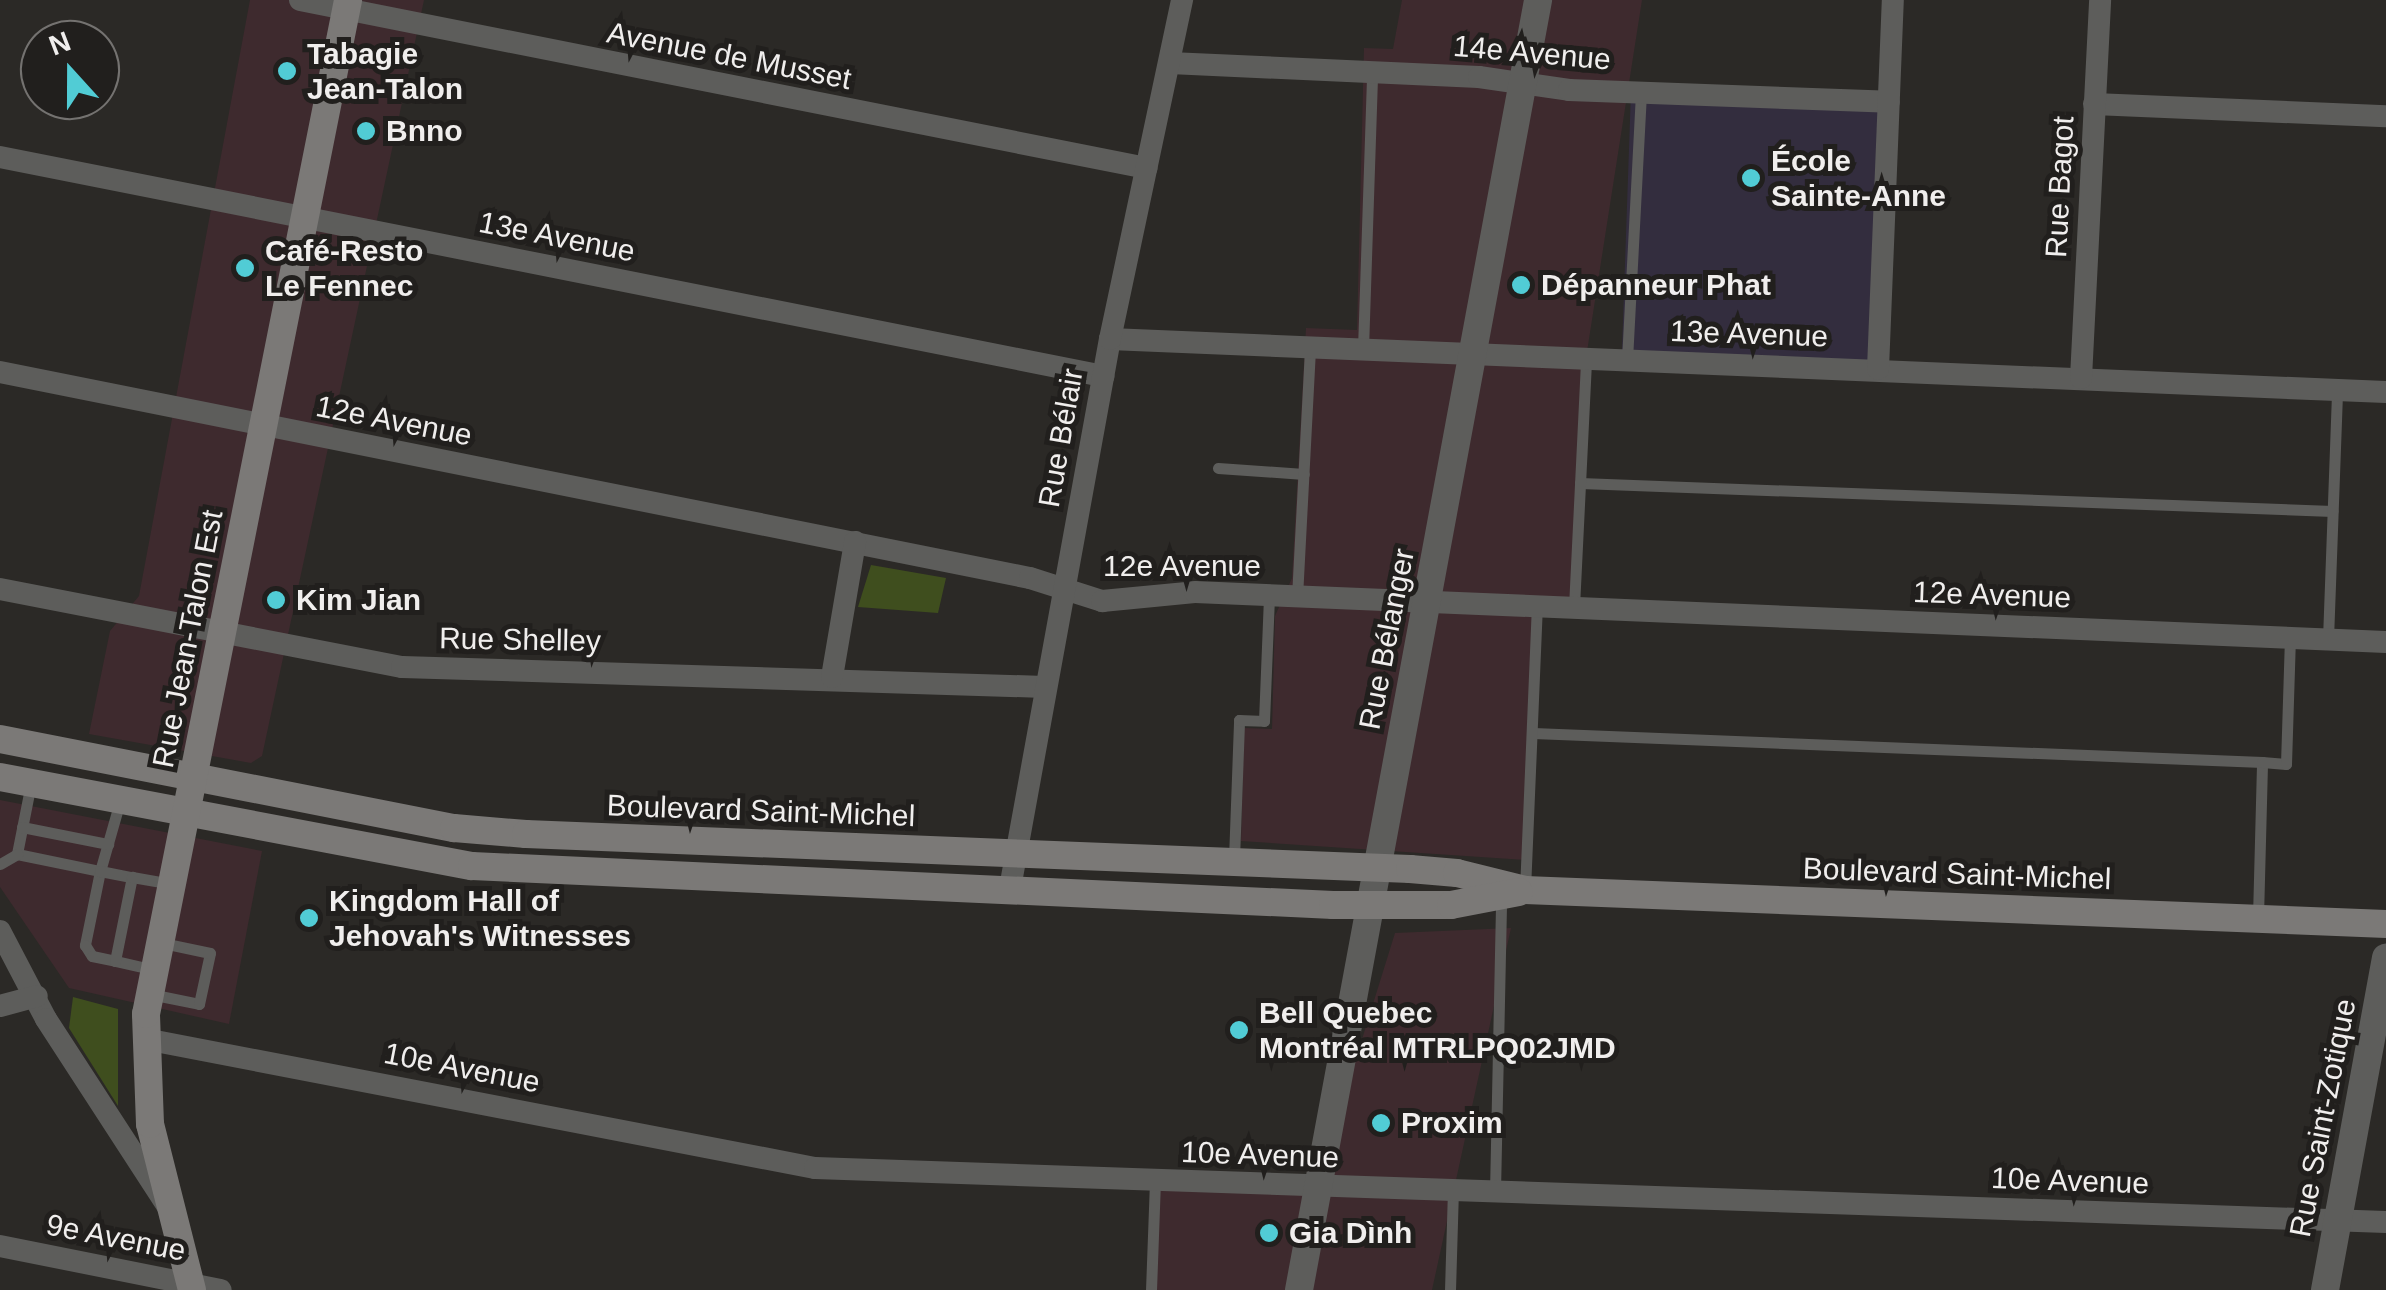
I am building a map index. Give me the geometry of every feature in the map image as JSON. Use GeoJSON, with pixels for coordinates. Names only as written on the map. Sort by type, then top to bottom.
{"type":"FeatureCollection","features":[{"type":"Feature","properties":{"kind":"main road","name":"Rue Jean-Talon Est"},"geometry":{"type":"LineString","coordinates":[[191,1287],[148,1112],[144,1039],[347,5]]}},
{"type":"Feature","properties":{"kind":"main road","name":"Boulevard Saint-Michel"},"geometry":{"type":"LineString","coordinates":[[0,740],[454,828],[1457,873],[1513,893]]}},
{"type":"Feature","properties":{"kind":"main road","name":"Boulevard Saint-Michel"},"geometry":{"type":"LineString","coordinates":[[0,777],[444,863],[1368,904],[1451,905],[1513,893],[2386,924]]}},
{"type":"Feature","properties":{"kind":"street","name":"Avenue de Musset"},"geometry":{"type":"LineString","coordinates":[[300,0],[347,5],[1146,168]]}},
{"type":"Feature","properties":{"kind":"street","name":"Rue Bélair"},"geometry":{"type":"LineString","coordinates":[[1010,888],[1110,339],[1182,0]]}},
{"type":"Feature","properties":{"kind":"street","name":"Rue Bélanger"},"geometry":{"type":"LineString","coordinates":[[1299,1290],[1538,0]]}},
{"type":"Feature","properties":{"kind":"street"},"geometry":{"type":"LineString","coordinates":[[1878,369],[1893,0]]}},
{"type":"Feature","properties":{"kind":"street","name":"Rue Bagot"},"geometry":{"type":"LineString","coordinates":[[2080,378],[2100,0]]}},
{"type":"Feature","properties":{"kind":"street","name":"14e Avenue"},"geometry":{"type":"LineString","coordinates":[[1170,64],[1479,76],[1522,86],[1889,102]]}},
{"type":"Feature","properties":{"kind":"street"},"geometry":{"type":"LineString","coordinates":[[2094,104],[2386,116]]}},
{"type":"Feature","properties":{"kind":"street","name":"13e Avenue"},"geometry":{"type":"LineString","coordinates":[[0,157],[1103,376]]}},
{"type":"Feature","properties":{"kind":"street","name":"13e Avenue"},"geometry":{"type":"LineString","coordinates":[[1110,339],[2386,392]]}},
{"type":"Feature","properties":{"kind":"street","name":"12e Avenue"},"geometry":{"type":"LineString","coordinates":[[0,372],[855,542],[1064,588],[1102,601],[1180,592],[2386,642]]}},
{"type":"Feature","properties":{"kind":"street"},"geometry":{"type":"LineString","coordinates":[[832,677],[855,542]]}},
{"type":"Feature","properties":{"kind":"street","name":"Rue Shelley"},"geometry":{"type":"LineString","coordinates":[[0,589],[402,667],[832,677],[1045,687]]}},
{"type":"Feature","properties":{"kind":"street"},"geometry":{"type":"LineString","coordinates":[[0,930],[172,1212]]}},
{"type":"Feature","properties":{"kind":"street","name":"Rue Saint-Zotique"},"geometry":{"type":"LineString","coordinates":[[2325,1290],[2386,958]]}},
{"type":"Feature","properties":{"kind":"street"},"geometry":{"type":"LineString","coordinates":[[0,1006],[37,996]]}},
{"type":"Feature","properties":{"kind":"street","name":"10e Avenue"},"geometry":{"type":"LineString","coordinates":[[144,1039],[815,1168],[2386,1222]]}},
{"type":"Feature","properties":{"kind":"street","name":"9e Avenue"},"geometry":{"type":"LineString","coordinates":[[0,1246],[221,1290]]}},
{"type":"Feature","properties":{"kind":"lane"},"geometry":{"type":"LineString","coordinates":[[1363,350],[1372,73]]}},
{"type":"Feature","properties":{"kind":"lane"},"geometry":{"type":"LineString","coordinates":[[1627,360],[1640,92]]}},
{"type":"Feature","properties":{"kind":"lane"},"geometry":{"type":"LineString","coordinates":[[1298,597],[1310,347]]}},
{"type":"Feature","properties":{"kind":"lane"},"geometry":{"type":"LineString","coordinates":[[1574,607],[1586,358]]}},
{"type":"Feature","properties":{"kind":"lane"},"geometry":{"type":"LineString","coordinates":[[2328,639],[2338,390]]}},
{"type":"Feature","properties":{"kind":"lane"},"geometry":{"type":"LineString","coordinates":[[1218,468],[1304,474]]}},
{"type":"Feature","properties":{"kind":"lane"},"geometry":{"type":"LineString","coordinates":[[1580,482],[2332,512]]}},
{"type":"Feature","properties":{"kind":"lane"},"geometry":{"type":"LineString","coordinates":[[1234,863],[1239,720],[1264,721],[1269,596]]}},
{"type":"Feature","properties":{"kind":"lane"},"geometry":{"type":"LineString","coordinates":[[1495,1192],[1513,893],[1532,734],[1537,606]]}},
{"type":"Feature","properties":{"kind":"lane"},"geometry":{"type":"LineString","coordinates":[[1532,734],[2286,764],[2290,638]]}},
{"type":"Feature","properties":{"kind":"lane"},"geometry":{"type":"LineString","coordinates":[[2258,918],[2262,762]]}},
{"type":"Feature","properties":{"kind":"lane"},"geometry":{"type":"LineString","coordinates":[[17,854],[31,783]]}},
{"type":"Feature","properties":{"kind":"lane"},"geometry":{"type":"LineString","coordinates":[[120,801],[85,945],[92,956],[155,969],[210,953],[199,1004],[155,969]]}},
{"type":"Feature","properties":{"kind":"lane"},"geometry":{"type":"LineString","coordinates":[[22,828],[108,844]]}},
{"type":"Feature","properties":{"kind":"lane"},"geometry":{"type":"LineString","coordinates":[[0,864],[17,854],[172,884]]}},
{"type":"Feature","properties":{"kind":"lane"},"geometry":{"type":"LineString","coordinates":[[115,962],[132,878]]}},
{"type":"Feature","properties":{"kind":"lane"},"geometry":{"type":"LineString","coordinates":[[1151,1290],[1155,1181]]}},
{"type":"Feature","properties":{"kind":"lane"},"geometry":{"type":"LineString","coordinates":[[1450,1290],[1453,1191]]}},
{"type":"Feature","properties":{"kind":"shaded area"},"geometry":{"type":"Polygon","coordinates":[[[250,0],[424,0],[262,756],[251,763],[89,734],[110,631],[139,596],[250,0]]]}},
{"type":"Feature","properties":{"kind":"shaded area"},"geometry":{"type":"Polygon","coordinates":[[[1402,0],[1642,0],[1586,358],[1574,607],[1538,605],[1526,860],[1241,841],[1244,728],[1272,729],[1275,616],[1292,578],[1306,328],[1357,330],[1364,48],[1393,49],[1402,0]]]}},
{"type":"Feature","properties":{"kind":"shaded area","name":"École Sainte-Anne"},"geometry":{"type":"Polygon","coordinates":[[[1631,91],[1889,100],[1879,371],[1622,362],[1631,91]]]}},
{"type":"Feature","properties":{"kind":"shaded area"},"geometry":{"type":"Polygon","coordinates":[[[0,800],[262,851],[229,1024],[69,988],[0,887],[0,800]]]}},
{"type":"Feature","properties":{"kind":"shaded area"},"geometry":{"type":"Polygon","coordinates":[[[1511,928],[1432,1290],[1151,1290],[1155,1181],[1288,1186],[1322,1168],[1395,933],[1511,928]]]}},
{"type":"Feature","properties":{"kind":"green space"},"geometry":{"type":"Polygon","coordinates":[[[871,565],[946,578],[938,613],[858,607],[871,565]]]}},
{"type":"Feature","properties":{"kind":"green space"},"geometry":{"type":"Polygon","coordinates":[[[73,997],[118,1009],[118,1106],[69,1028],[73,997]]]}},
{"type":"Feature","properties":{"kind":"place","name":"Tabagie Jean-Talon"},"geometry":{"type":"Point","coordinates":[287,71]}},
{"type":"Feature","properties":{"kind":"place","name":"Bnno"},"geometry":{"type":"Point","coordinates":[366,131]}},
{"type":"Feature","properties":{"kind":"place","name":"École Sainte-Anne"},"geometry":{"type":"Point","coordinates":[1751,178]}},
{"type":"Feature","properties":{"kind":"place","name":"Café-Resto Le Fennec"},"geometry":{"type":"Point","coordinates":[245,268]}},
{"type":"Feature","properties":{"kind":"place","name":"Dépanneur Phat"},"geometry":{"type":"Point","coordinates":[1521,285]}},
{"type":"Feature","properties":{"kind":"place","name":"Kim Jian"},"geometry":{"type":"Point","coordinates":[276,600]}},
{"type":"Feature","properties":{"kind":"place","name":"Kingdom Hall of Jehovah's Witnesses"},"geometry":{"type":"Point","coordinates":[309,918]}},
{"type":"Feature","properties":{"kind":"place","name":"Bell Quebec Montréal MTRLPQ02JMD"},"geometry":{"type":"Point","coordinates":[1239,1030]}},
{"type":"Feature","properties":{"kind":"place","name":"Proxim"},"geometry":{"type":"Point","coordinates":[1381,1123]}},
{"type":"Feature","properties":{"kind":"place","name":"Gia Dình"},"geometry":{"type":"Point","coordinates":[1269,1233]}}]}
